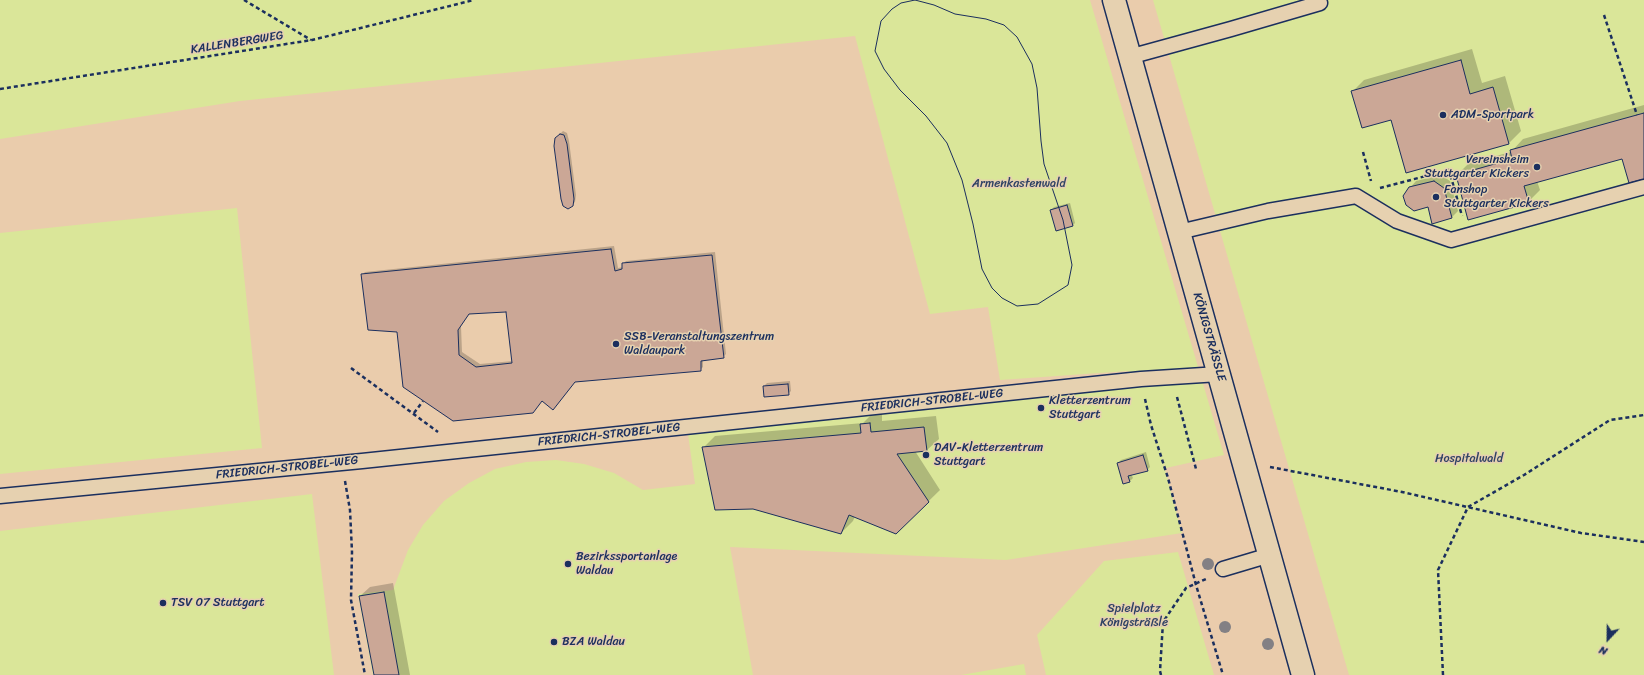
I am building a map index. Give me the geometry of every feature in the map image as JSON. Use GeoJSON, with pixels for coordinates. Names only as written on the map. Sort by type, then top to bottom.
{"type":"FeatureCollection","features":[{"type":"Feature","properties":{"kind":"street","name":"KÖNIGSTRÄSSLE"},"geometry":{"type":"LineString","coordinates":[[1114,0],[1303,675]]}},
{"type":"Feature","properties":{"kind":"lane"},"geometry":{"type":"LineString","coordinates":[[1130,57],[1231,30],[1320,3]]}},
{"type":"Feature","properties":{"kind":"lane"},"geometry":{"type":"LineString","coordinates":[[1179,232],[1268,211],[1356,196],[1397,221],[1451,240],[1644,187]]}},
{"type":"Feature","properties":{"kind":"lane","name":"FRIEDRICH-STROBEL-WEG"},"geometry":{"type":"LineString","coordinates":[[0,496],[342,463],[1141,379],[1219,374]]}},
{"type":"Feature","properties":{"kind":"lane"},"geometry":{"type":"LineString","coordinates":[[1223,569],[1270,555]]}},
{"type":"Feature","properties":{"kind":"path"},"geometry":{"type":"LineString","coordinates":[[244,0],[312,40]]}},
{"type":"Feature","properties":{"kind":"path","name":"KALLENBERGWEG"},"geometry":{"type":"LineString","coordinates":[[0,90],[312,40],[474,0]]}},
{"type":"Feature","properties":{"kind":"path"},"geometry":{"type":"LineString","coordinates":[[1604,15],[1637,115]]}},
{"type":"Feature","properties":{"kind":"path"},"geometry":{"type":"LineString","coordinates":[[1364,152],[1371,182]]}},
{"type":"Feature","properties":{"kind":"path"},"geometry":{"type":"LineString","coordinates":[[1377,189],[1449,170],[1467,236]]}},
{"type":"Feature","properties":{"kind":"path"},"geometry":{"type":"LineString","coordinates":[[351,368],[414,413],[432,428],[465,450]]}},
{"type":"Feature","properties":{"kind":"path"},"geometry":{"type":"LineString","coordinates":[[1175,377],[1176,392],[1196,469]]}},
{"type":"Feature","properties":{"kind":"path"},"geometry":{"type":"LineString","coordinates":[[1141,379],[1151,425],[1168,478],[1196,585],[1223,675]]}},
{"type":"Feature","properties":{"kind":"path"},"geometry":{"type":"LineString","coordinates":[[414,413],[423,400]]}},
{"type":"Feature","properties":{"kind":"path"},"geometry":{"type":"LineString","coordinates":[[1443,675],[1438,570],[1468,506],[1524,475],[1610,420],[1644,415]]}},
{"type":"Feature","properties":{"kind":"path"},"geometry":{"type":"LineString","coordinates":[[342,463],[350,510],[352,552],[351,600],[365,675]]}},
{"type":"Feature","properties":{"kind":"path"},"geometry":{"type":"LineString","coordinates":[[1246,472],[1268,467],[1468,506],[1581,533],[1644,542]]}},
{"type":"Feature","properties":{"kind":"path"},"geometry":{"type":"LineString","coordinates":[[1161,675],[1163,622],[1186,588],[1196,585],[1223,569]]}},
{"type":"Feature","properties":{"kind":"green space","name":"Armenkastenwald"},"geometry":{"type":"Polygon","coordinates":[[[0,0],[1090,0],[1224,455],[1166,468],[1163,462],[1182,533],[1006,560],[730,547],[753,675],[373,675],[358,594],[393,590],[408,550],[423,525],[444,501],[469,483],[495,469],[526,462],[556,460],[584,464],[614,473],[643,490],[695,484],[687,427],[1132,379],[1128,371],[1000,380],[988,307],[930,314],[855,36],[240,101],[0,139],[0,0]]]}},
{"type":"Feature","properties":{"kind":"green space","name":"Hospitalwald"},"geometry":{"type":"Polygon","coordinates":[[[1153,0],[1644,0],[1644,675],[1349,675],[1153,0]]]}},
{"type":"Feature","properties":{"kind":"green space"},"geometry":{"type":"Polygon","coordinates":[[[237,208],[262,448],[0,474],[0,233],[237,208]]]}},
{"type":"Feature","properties":{"kind":"green space","name":"TSV 07 Stuttgart"},"geometry":{"type":"Polygon","coordinates":[[[312,494],[334,675],[0,675],[0,531],[312,494]]]}},
{"type":"Feature","properties":{"kind":"green space","name":"Spielplatz Königsträßle"},"geometry":{"type":"Polygon","coordinates":[[[1178,552],[1214,675],[1046,675],[1037,635],[1104,561],[1178,552]]]}},
{"type":"Feature","properties":{"kind":"green space"},"geometry":{"type":"Polygon","coordinates":[[[1024,664],[1026,675],[961,675],[1024,664]]]}},
{"type":"Feature","properties":{"kind":"building"},"geometry":{"type":"Polygon","coordinates":[[[1461,60],[1470,94],[1493,87],[1509,144],[1406,173],[1391,120],[1362,128],[1351,91],[1461,60]]]}},
{"type":"Feature","properties":{"kind":"building","name":"Vereinsheim Stuttgarter Kickers"},"geometry":{"type":"Polygon","coordinates":[[[1644,113],[1644,179],[1629,183],[1622,159],[1524,186],[1529,203],[1468,220],[1456,175],[1512,159],[1510,150],[1644,113]]]}},
{"type":"Feature","properties":{"kind":"building"},"geometry":{"type":"Polygon","coordinates":[[[560,134],[564,135],[567,144],[574,199],[573,206],[568,209],[563,206],[561,199],[554,146],[555,138],[560,134]]]}},
{"type":"Feature","properties":{"kind":"building"},"geometry":{"type":"Polygon","coordinates":[[[1434,181],[1444,188],[1452,218],[1432,224],[1428,207],[1414,211],[1406,205],[1403,196],[1409,187],[1434,181]]]}},
{"type":"Feature","properties":{"kind":"building"},"geometry":{"type":"Polygon","coordinates":[[[1067,205],[1073,226],[1056,231],[1050,210],[1067,205]]]}},
{"type":"Feature","properties":{"kind":"building","name":"SSB-Veranstaltungszentrum Waldaupark"},"geometry":{"type":"Polygon","coordinates":[[[611,249],[615,271],[622,269],[622,263],[712,255],[724,358],[701,361],[701,371],[575,382],[553,410],[542,401],[533,413],[453,421],[403,387],[397,332],[368,330],[361,274],[611,249]],[[506,312],[469,314],[458,330],[459,355],[476,367],[512,363],[506,312]]]}},
{"type":"Feature","properties":{"kind":"building"},"geometry":{"type":"Polygon","coordinates":[[[788,384],[789,395],[764,397],[763,386],[788,384]]]}},
{"type":"Feature","properties":{"kind":"building"},"geometry":{"type":"Polygon","coordinates":[[[870,423],[871,432],[924,427],[927,451],[897,454],[929,502],[896,534],[849,515],[841,534],[753,509],[715,510],[702,447],[861,433],[860,424],[870,423]]]}},
{"type":"Feature","properties":{"kind":"building"},"geometry":{"type":"Polygon","coordinates":[[[1143,455],[1148,471],[1128,476],[1130,482],[1123,484],[1117,463],[1143,455]]]}},
{"type":"Feature","properties":{"kind":"building"},"geometry":{"type":"Polygon","coordinates":[[[384,592],[399,675],[374,675],[359,596],[384,592]]]}},
{"type":"Feature","properties":{"kind":"tram line"},"geometry":{"type":"LineString","coordinates":[[915,0],[934,5],[955,14],[986,19],[1004,25],[1017,37],[1032,64],[1037,88],[1044,164],[1063,220],[1072,265],[1068,285],[1038,304],[1017,306],[1002,298],[992,288],[982,269],[962,180],[947,143],[926,116],[900,90],[884,69],[875,51],[881,21],[892,9],[901,3],[915,0]]}},
{"type":"Feature","properties":{"kind":"place","name":"ADM-Sportpark"},"geometry":{"type":"Point","coordinates":[1443,115]}},
{"type":"Feature","properties":{"kind":"place","name":"Vereinsheim Stuttgarter Kickers"},"geometry":{"type":"Point","coordinates":[1537,167]}},
{"type":"Feature","properties":{"kind":"place","name":"Fanshop Stuttgarter Kickers"},"geometry":{"type":"Point","coordinates":[1436,197]}},
{"type":"Feature","properties":{"kind":"place","name":"SSB-Veranstaltungszentrum Waldaupark"},"geometry":{"type":"Point","coordinates":[616,344]}},
{"type":"Feature","properties":{"kind":"place","name":"Kletterzentrum Stuttgart"},"geometry":{"type":"Point","coordinates":[1041,408]}},
{"type":"Feature","properties":{"kind":"place","name":"DAV-Kletterzentrum Stuttgart"},"geometry":{"type":"Point","coordinates":[926,455]}},
{"type":"Feature","properties":{"kind":"place","name":"Bezirkssportanlage Waldau"},"geometry":{"type":"Point","coordinates":[568,564]}},
{"type":"Feature","properties":{"kind":"place","name":"TSV 07 Stuttgart"},"geometry":{"type":"Point","coordinates":[163,603]}},
{"type":"Feature","properties":{"kind":"place","name":"BZA Waldau"},"geometry":{"type":"Point","coordinates":[554,642]}}]}
